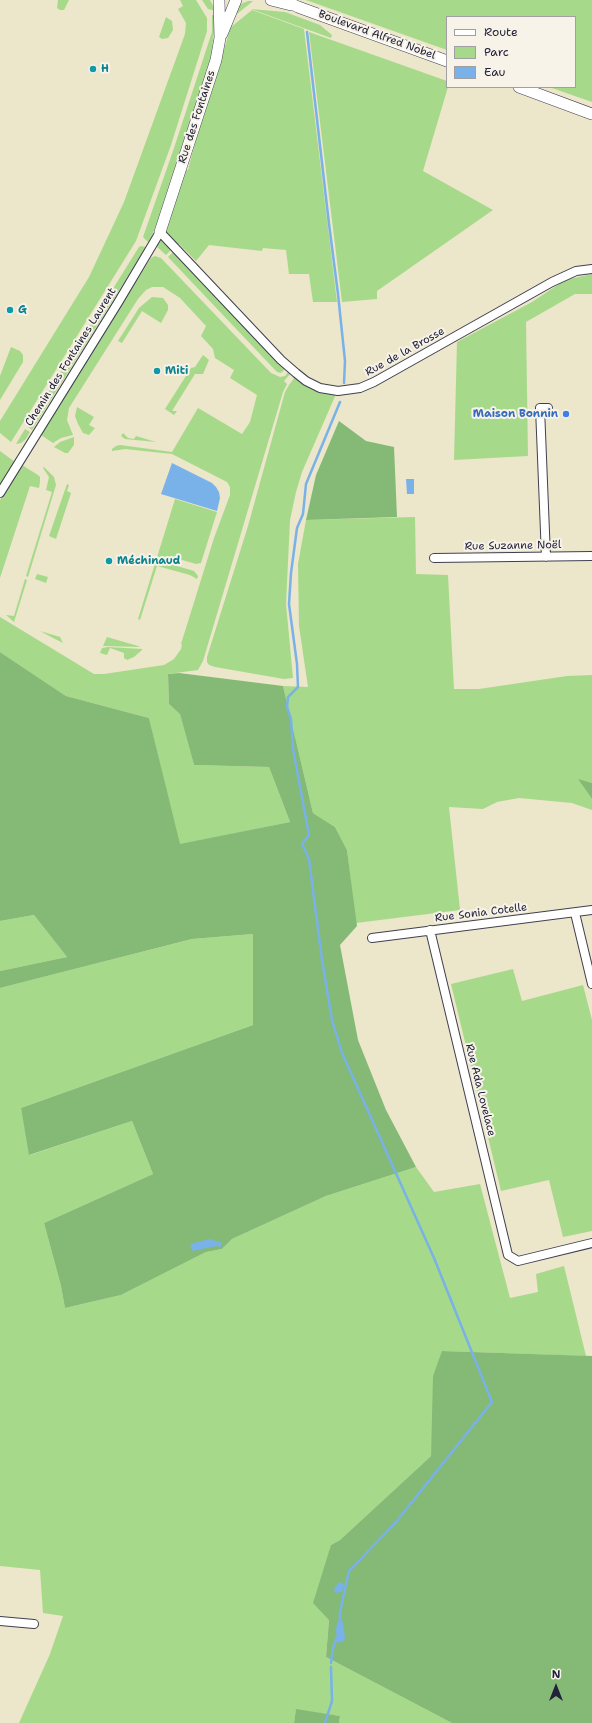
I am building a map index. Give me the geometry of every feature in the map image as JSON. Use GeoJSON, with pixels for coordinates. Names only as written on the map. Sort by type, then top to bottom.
{"type":"FeatureCollection","features":[{"type":"Feature","properties":{"kind":"main road","name":"Rue des Fontaines"},"geometry":{"type":"LineString","coordinates":[[160,232],[216,60],[220,38],[219,0]]}},
{"type":"Feature","properties":{"kind":"main road"},"geometry":{"type":"LineString","coordinates":[[220,38],[235,0],[227,0]]}},
{"type":"Feature","properties":{"kind":"main road"},"geometry":{"type":"LineString","coordinates":[[271,0],[298,7]]}},
{"type":"Feature","properties":{"kind":"main road","name":"Boulevard Alfred Nobel"},"geometry":{"type":"LineString","coordinates":[[284,0],[298,7],[446,61]]}},
{"type":"Feature","properties":{"kind":"main road"},"geometry":{"type":"LineString","coordinates":[[521,88],[592,114]]}},
{"type":"Feature","properties":{"kind":"street","name":"Rue de la Brosse"},"geometry":{"type":"LineString","coordinates":[[160,232],[281,360],[313,385],[327,390],[338,391],[360,388],[374,382],[552,282],[576,271],[591,268]]}},
{"type":"Feature","properties":{"kind":"street","name":"Chemin des Fontaines Laurent"},"geometry":{"type":"LineString","coordinates":[[0,493],[160,232]]}},
{"type":"Feature","properties":{"kind":"street"},"geometry":{"type":"LineString","coordinates":[[546,557],[540,408],[548,408]]}},
{"type":"Feature","properties":{"kind":"street","name":"Rue Suzanne Noël"},"geometry":{"type":"LineString","coordinates":[[434,558],[592,556]]}},
{"type":"Feature","properties":{"kind":"street","name":"Rue Sonia Cotelle"},"geometry":{"type":"LineString","coordinates":[[372,938],[592,910]]}},
{"type":"Feature","properties":{"kind":"street"},"geometry":{"type":"LineString","coordinates":[[575,913],[592,984]]}},
{"type":"Feature","properties":{"kind":"street","name":"Rue Ada Lovelace"},"geometry":{"type":"LineString","coordinates":[[430,930],[508,1255],[518,1262],[592,1243]]}},
{"type":"Feature","properties":{"kind":"street"},"geometry":{"type":"LineString","coordinates":[[0,1621],[34,1624]]}},
{"type":"Feature","properties":{"kind":"green space"},"geometry":{"type":"Polygon","coordinates":[[[58,0],[69,0],[64,10],[57,8],[58,0]]]}},
{"type":"Feature","properties":{"kind":"green space"},"geometry":{"type":"Polygon","coordinates":[[[180,0],[196,0],[207,18],[207,31],[171,145],[136,241],[11,442],[0,433],[0,421],[89,277],[124,202],[185,34],[186,23],[178,9],[183,6],[180,0]]]}},
{"type":"Feature","properties":{"kind":"green space"},"geometry":{"type":"Polygon","coordinates":[[[202,0],[210,0],[216,11],[208,9],[202,0]]]}},
{"type":"Feature","properties":{"kind":"green space"},"geometry":{"type":"Polygon","coordinates":[[[306,0],[592,0],[592,102],[552,88],[576,88],[576,16],[446,16],[446,50],[306,0]]]}},
{"type":"Feature","properties":{"kind":"green space"},"geometry":{"type":"Polygon","coordinates":[[[248,1],[253,1],[237,14],[233,14],[241,4],[248,1]]]}},
{"type":"Feature","properties":{"kind":"green space"},"geometry":{"type":"Polygon","coordinates":[[[251,9],[285,12],[320,25],[332,35],[331,38],[251,9]]]}},
{"type":"Feature","properties":{"kind":"green space"},"geometry":{"type":"Polygon","coordinates":[[[252,10],[304,29],[337,302],[313,302],[309,274],[289,274],[286,250],[263,248],[262,251],[209,245],[196,261],[179,244],[177,245],[166,232],[184,170],[188,170],[200,124],[231,27],[252,10]]]}},
{"type":"Feature","properties":{"kind":"green space"},"geometry":{"type":"Polygon","coordinates":[[[212,15],[216,15],[211,58],[157,223],[149,243],[143,237],[212,32],[212,15]]]}},
{"type":"Feature","properties":{"kind":"green space"},"geometry":{"type":"Polygon","coordinates":[[[166,17],[172,21],[173,30],[168,38],[162,39],[159,37],[166,17]]]}},
{"type":"Feature","properties":{"kind":"green space"},"geometry":{"type":"Polygon","coordinates":[[[309,32],[446,81],[446,88],[448,88],[423,171],[493,210],[377,291],[377,299],[342,302],[309,32]]]}},
{"type":"Feature","properties":{"kind":"green space"},"geometry":{"type":"Polygon","coordinates":[[[162,240],[172,249],[166,255],[157,247],[159,241],[162,240]]]}},
{"type":"Feature","properties":{"kind":"green space"},"geometry":{"type":"Polygon","coordinates":[[[141,246],[146,247],[32,430],[27,426],[141,246]]]}},
{"type":"Feature","properties":{"kind":"green space"},"geometry":{"type":"Polygon","coordinates":[[[173,252],[285,369],[281,373],[277,372],[168,257],[173,252]]]}},
{"type":"Feature","properties":{"kind":"green space"},"geometry":{"type":"Polygon","coordinates":[[[155,256],[161,258],[271,373],[280,377],[285,376],[288,372],[291,373],[284,381],[287,384],[283,392],[203,661],[198,670],[168,674],[169,704],[180,713],[194,765],[269,767],[290,822],[179,845],[149,718],[66,696],[0,652],[0,617],[94,674],[104,674],[164,665],[174,659],[181,649],[181,644],[214,538],[230,495],[230,487],[227,482],[172,454],[125,449],[112,451],[112,449],[120,445],[172,452],[198,408],[242,434],[250,422],[257,395],[230,378],[234,370],[215,358],[213,349],[201,336],[206,326],[180,298],[163,287],[152,287],[146,290],[138,299],[69,408],[67,420],[73,435],[61,438],[53,443],[41,435],[151,258],[155,256]]]}},
{"type":"Feature","properties":{"kind":"green space"},"geometry":{"type":"Polygon","coordinates":[[[592,274],[592,294],[575,294],[526,322],[528,456],[454,460],[457,342],[532,302],[565,280],[592,274]]]}},
{"type":"Feature","properties":{"kind":"green space"},"geometry":{"type":"Polygon","coordinates":[[[152,297],[163,298],[168,305],[168,310],[161,323],[142,311],[122,343],[118,341],[139,308],[152,297]]]}},
{"type":"Feature","properties":{"kind":"green space"},"geometry":{"type":"Polygon","coordinates":[[[11,347],[20,351],[23,355],[23,362],[0,400],[0,376],[11,347]]]}},
{"type":"Feature","properties":{"kind":"green space"},"geometry":{"type":"Polygon","coordinates":[[[203,355],[209,360],[203,374],[195,374],[172,411],[177,411],[174,415],[165,409],[191,368],[195,367],[203,355]]]}},
{"type":"Feature","properties":{"kind":"green space"},"geometry":{"type":"Polygon","coordinates":[[[295,377],[336,394],[302,472],[290,520],[286,604],[293,678],[284,679],[215,667],[209,665],[207,662],[207,657],[248,526],[285,392],[295,377]]]}},
{"type":"Feature","properties":{"kind":"green space"},"geometry":{"type":"Polygon","coordinates":[[[77,407],[94,417],[89,425],[95,428],[89,435],[83,433],[78,424],[75,416],[77,407]]]}},
{"type":"Feature","properties":{"kind":"green space"},"geometry":{"type":"Polygon","coordinates":[[[339,421],[366,441],[394,447],[397,517],[306,520],[316,475],[339,421]]]}},
{"type":"Feature","properties":{"kind":"green space"},"geometry":{"type":"Polygon","coordinates":[[[25,429],[30,432],[26,439],[21,443],[16,444],[25,429]]]}},
{"type":"Feature","properties":{"kind":"green space"},"geometry":{"type":"Polygon","coordinates":[[[123,433],[128,438],[134,439],[136,436],[156,442],[125,439],[121,436],[123,433]]]}},
{"type":"Feature","properties":{"kind":"green space"},"geometry":{"type":"Polygon","coordinates":[[[74,437],[74,445],[68,453],[54,447],[60,442],[74,437]]]}},
{"type":"Feature","properties":{"kind":"green space"},"geometry":{"type":"Polygon","coordinates":[[[0,451],[15,462],[0,488],[0,451]]]}},
{"type":"Feature","properties":{"kind":"green space"},"geometry":{"type":"Polygon","coordinates":[[[22,465],[40,477],[39,488],[30,486],[0,578],[0,500],[22,465]]]}},
{"type":"Feature","properties":{"kind":"green space"},"geometry":{"type":"Polygon","coordinates":[[[44,467],[54,477],[56,485],[28,577],[26,576],[52,492],[46,490],[49,477],[43,468],[44,467]]]}},
{"type":"Feature","properties":{"kind":"green space"},"geometry":{"type":"Polygon","coordinates":[[[67,484],[69,485],[67,491],[71,493],[56,539],[49,536],[67,484]]]}},
{"type":"Feature","properties":{"kind":"green space"},"geometry":{"type":"Polygon","coordinates":[[[175,499],[217,512],[201,563],[196,564],[172,557],[170,564],[194,571],[198,576],[197,579],[190,575],[157,566],[140,620],[138,619],[175,499]]]}},
{"type":"Feature","properties":{"kind":"green space"},"geometry":{"type":"Polygon","coordinates":[[[415,517],[416,574],[448,575],[454,689],[479,689],[567,676],[592,675],[592,783],[579,780],[592,799],[592,810],[572,803],[519,798],[497,802],[483,809],[449,807],[460,910],[356,923],[347,850],[335,827],[313,813],[283,686],[308,687],[299,626],[298,564],[306,520],[415,517]]]}},
{"type":"Feature","properties":{"kind":"green space"},"geometry":{"type":"Polygon","coordinates":[[[37,574],[48,577],[46,583],[35,579],[37,574]]]}},
{"type":"Feature","properties":{"kind":"green space"},"geometry":{"type":"Polygon","coordinates":[[[25,579],[27,580],[14,622],[6,615],[14,616],[25,579]]]}},
{"type":"Feature","properties":{"kind":"green space"},"geometry":{"type":"Polygon","coordinates":[[[40,631],[60,637],[63,643],[55,639],[40,631]]]}},
{"type":"Feature","properties":{"kind":"green space"},"geometry":{"type":"Polygon","coordinates":[[[107,637],[138,646],[140,647],[103,646],[107,637]]]}},
{"type":"Feature","properties":{"kind":"green space"},"geometry":{"type":"Polygon","coordinates":[[[108,647],[142,650],[134,657],[127,660],[124,658],[124,653],[110,648],[107,655],[100,653],[102,648],[108,647]]]}},
{"type":"Feature","properties":{"kind":"green space"},"geometry":{"type":"Polygon","coordinates":[[[0,652],[66,696],[149,718],[180,844],[290,822],[269,767],[194,765],[180,714],[169,704],[168,674],[179,673],[283,686],[313,813],[335,827],[347,850],[357,926],[340,945],[358,1040],[386,1110],[416,1167],[326,1196],[232,1239],[222,1249],[206,1252],[121,1295],[65,1308],[61,1286],[44,1223],[153,1174],[132,1121],[29,1155],[21,1108],[253,1025],[253,934],[192,939],[0,988],[0,971],[67,957],[34,915],[0,921],[0,652]]]}},
{"type":"Feature","properties":{"kind":"green space"},"geometry":{"type":"Polygon","coordinates":[[[578,779],[592,783],[592,799],[578,779]]]}},
{"type":"Feature","properties":{"kind":"green space"},"geometry":{"type":"Polygon","coordinates":[[[34,915],[67,957],[0,971],[0,921],[34,915]]]}},
{"type":"Feature","properties":{"kind":"green space"},"geometry":{"type":"Polygon","coordinates":[[[253,934],[253,1025],[21,1108],[30,1155],[132,1121],[153,1174],[44,1223],[61,1286],[65,1308],[121,1295],[206,1252],[222,1249],[232,1239],[326,1196],[416,1167],[434,1192],[480,1184],[510,1298],[538,1292],[536,1274],[564,1266],[586,1356],[442,1351],[431,1456],[340,1540],[331,1545],[329,1620],[326,1657],[452,1723],[339,1723],[340,1716],[296,1710],[294,1723],[19,1723],[50,1654],[63,1616],[43,1613],[40,1570],[0,1566],[0,988],[192,939],[253,934]]]}},
{"type":"Feature","properties":{"kind":"green space"},"geometry":{"type":"Polygon","coordinates":[[[513,969],[522,1001],[583,985],[592,1020],[592,1231],[563,1237],[549,1180],[501,1191],[451,984],[513,969]]]}},
{"type":"Feature","properties":{"kind":"green space"},"geometry":{"type":"Polygon","coordinates":[[[442,1351],[592,1356],[592,1723],[452,1723],[326,1657],[329,1620],[313,1603],[331,1545],[340,1540],[431,1456],[433,1376],[442,1351]]]}},
{"type":"Feature","properties":{"kind":"green space"},"geometry":{"type":"Polygon","coordinates":[[[296,1709],[340,1716],[339,1723],[294,1723],[296,1709]]]}},
{"type":"Feature","properties":{"kind":"water"},"geometry":{"type":"Polygon","coordinates":[[[172,463],[212,483],[216,487],[220,498],[217,511],[161,494],[172,463]]]}},
{"type":"Feature","properties":{"kind":"water"},"geometry":{"type":"Polygon","coordinates":[[[406,479],[414,479],[414,494],[407,494],[406,479]]]}},
{"type":"Feature","properties":{"kind":"water"},"geometry":{"type":"Polygon","coordinates":[[[210,1239],[222,1243],[221,1247],[216,1246],[192,1250],[190,1245],[193,1243],[210,1239]]]}},
{"type":"Feature","properties":{"kind":"water"},"geometry":{"type":"Polygon","coordinates":[[[339,1582],[344,1584],[342,1592],[335,1593],[334,1589],[339,1582]]]}},
{"type":"Feature","properties":{"kind":"water"},"geometry":{"type":"Polygon","coordinates":[[[340,1620],[343,1622],[345,1638],[344,1641],[337,1643],[336,1628],[338,1621],[340,1620]]]}},
{"type":"Feature","properties":{"kind":"waterway"},"geometry":{"type":"LineString","coordinates":[[307,32],[338,294],[345,361],[344,383]]}},
{"type":"Feature","properties":{"kind":"waterway"},"geometry":{"type":"LineString","coordinates":[[340,402],[306,484],[303,514],[297,528],[291,573],[289,604],[297,664],[298,687],[288,697],[287,707],[291,719],[293,749],[309,835],[302,844],[309,859],[322,960],[332,1020],[342,1053],[434,1258],[492,1402],[396,1522],[349,1571],[340,1612],[340,1623]]}},
{"type":"Feature","properties":{"kind":"waterway"},"geometry":{"type":"LineString","coordinates":[[331,1663],[333,1648],[337,1637]]}},
{"type":"Feature","properties":{"kind":"waterway"},"geometry":{"type":"LineString","coordinates":[[325,1723],[332,1701],[331,1667]]}},
{"type":"Feature","properties":{"kind":"place","name":"H"},"geometry":{"type":"Point","coordinates":[93,69]}},
{"type":"Feature","properties":{"kind":"place","name":"G"},"geometry":{"type":"Point","coordinates":[10,310]}},
{"type":"Feature","properties":{"kind":"place","name":"Miti"},"geometry":{"type":"Point","coordinates":[157,371]}},
{"type":"Feature","properties":{"kind":"place","name":"Maison Bonnin"},"geometry":{"type":"Point","coordinates":[566,414]}},
{"type":"Feature","properties":{"kind":"place","name":"Méchinaud"},"geometry":{"type":"Point","coordinates":[109,561]}}]}
